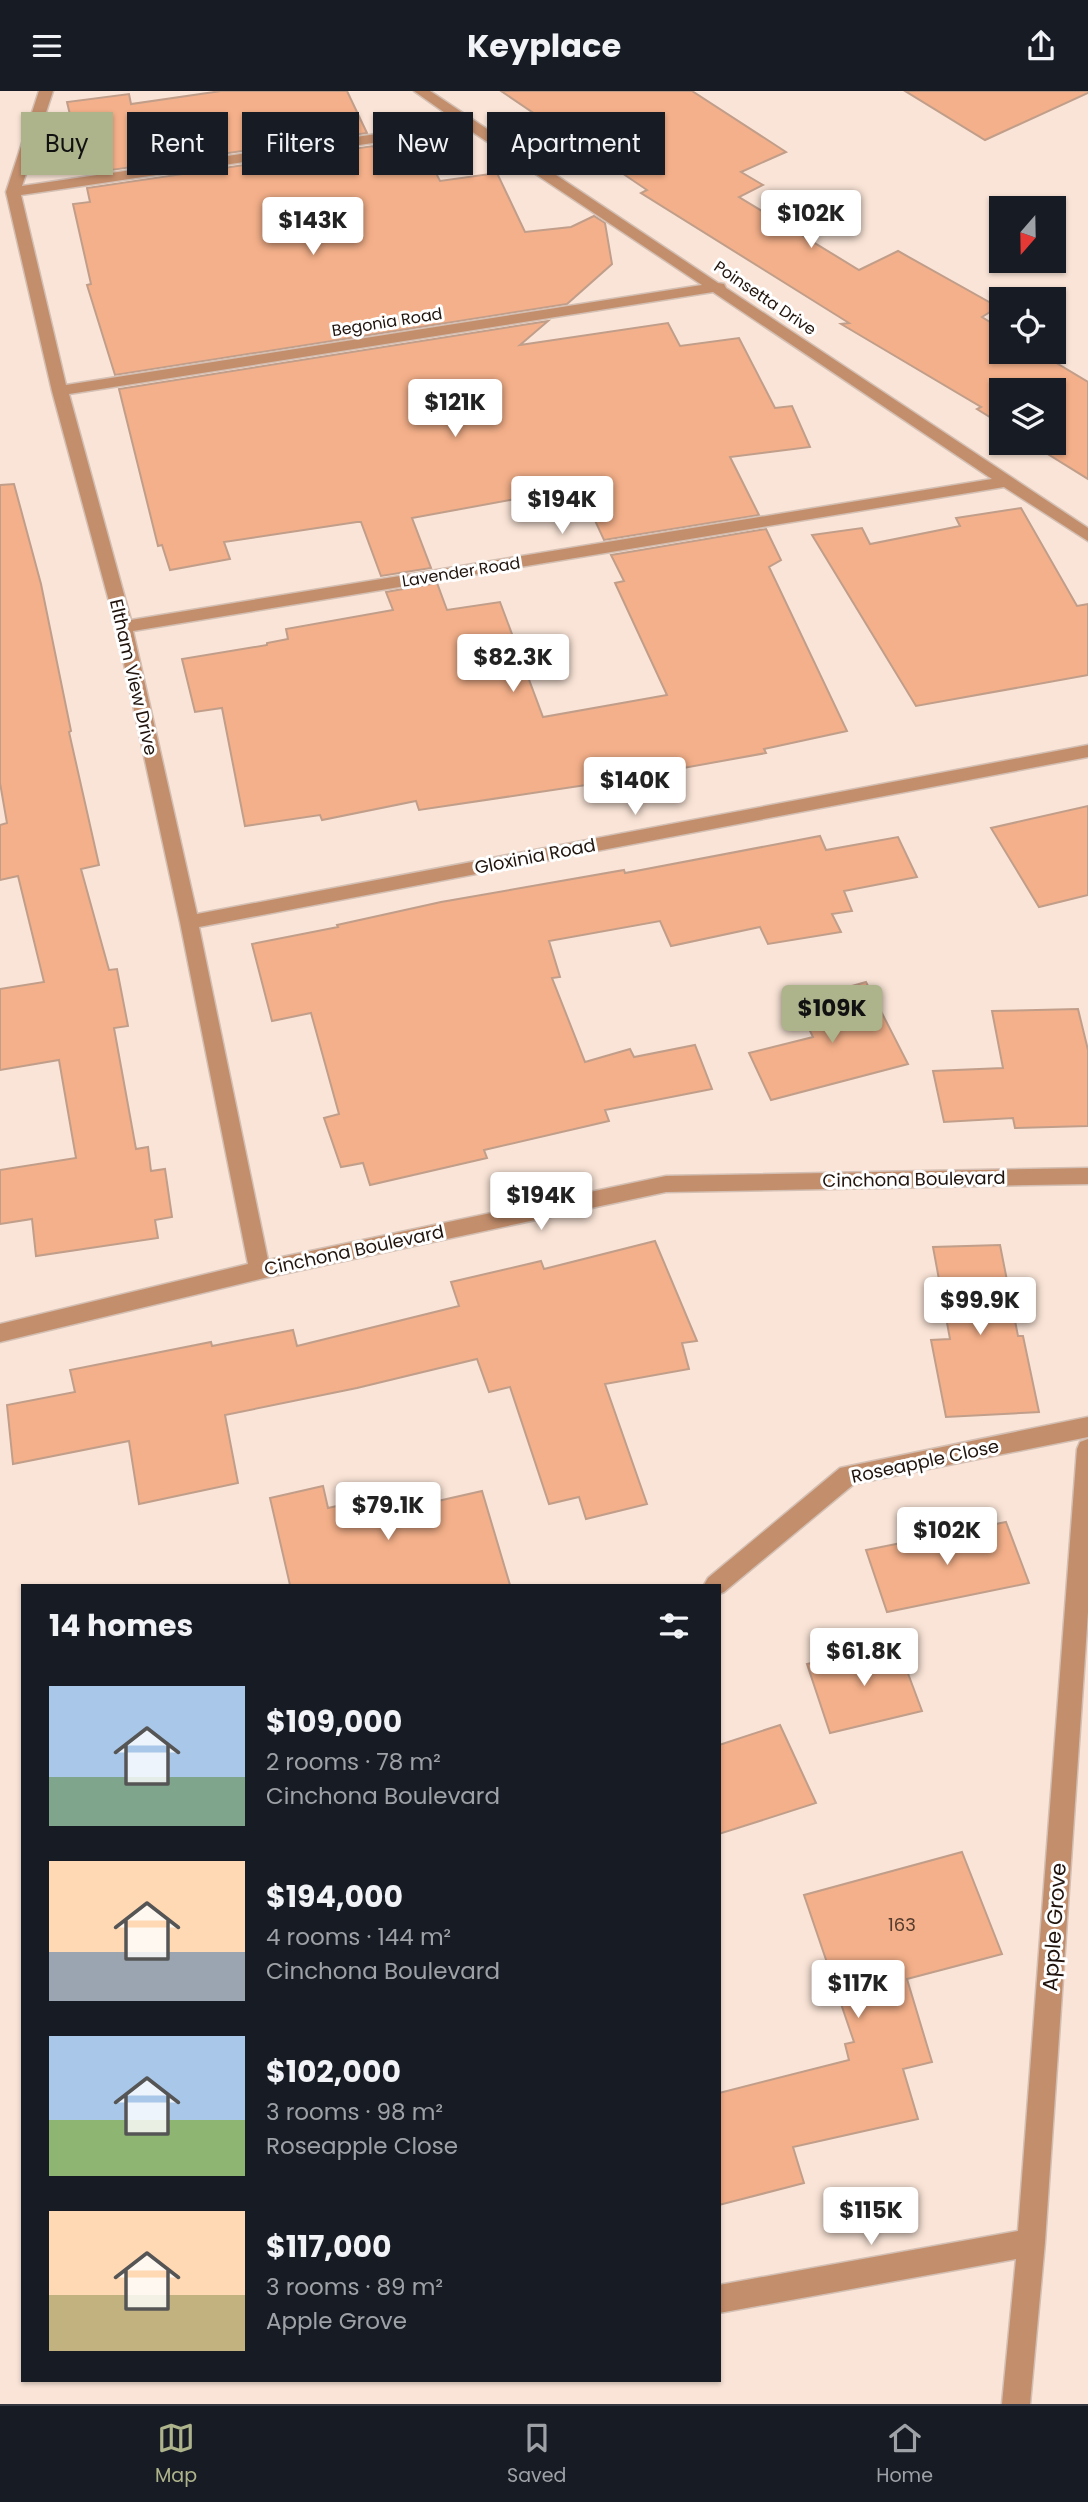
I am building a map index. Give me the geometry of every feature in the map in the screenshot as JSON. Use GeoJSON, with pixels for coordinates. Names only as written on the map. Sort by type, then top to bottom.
{"type":"FeatureCollection","features":[{"type":"Feature","properties":{"kind":"street"},"geometry":{"type":"LineString","coordinates":[[46,91],[13,192],[373,139]]}},
{"type":"Feature","properties":{"kind":"street","name":"Poinsetta Drive"},"geometry":{"type":"LineString","coordinates":[[421,91],[454,112]]}},
{"type":"Feature","properties":{"kind":"street","name":"Poinsetta Drive"},"geometry":{"type":"LineString","coordinates":[[473,124],[1088,536]]}},
{"type":"Feature","properties":{"kind":"street","name":"Eltham View Drive"},"geometry":{"type":"LineString","coordinates":[[13,192],[60,391],[124,627],[189,922],[260,1270]]}},
{"type":"Feature","properties":{"kind":"street","name":"Begonia Road"},"geometry":{"type":"LineString","coordinates":[[60,391],[719,287]]}},
{"type":"Feature","properties":{"kind":"street","name":"Lavender Road"},"geometry":{"type":"LineString","coordinates":[[124,627],[1006,482]]}},
{"type":"Feature","properties":{"kind":"street","name":"Gloxinia Road"},"geometry":{"type":"LineString","coordinates":[[189,922],[1088,751]]}},
{"type":"Feature","properties":{"kind":"street","name":"Cinchona Boulevard"},"geometry":{"type":"LineString","coordinates":[[0,1333],[260,1270],[666,1184],[1088,1176]]}},
{"type":"Feature","properties":{"kind":"street","name":"Roseapple Close"},"geometry":{"type":"LineString","coordinates":[[717,1584],[848,1475],[1088,1427]]}},
{"type":"Feature","properties":{"kind":"street","name":"Apple Grove"},"geometry":{"type":"LineString","coordinates":[[1016,2404],[1031,2242],[1088,1449]]}},
{"type":"Feature","properties":{"kind":"street"},"geometry":{"type":"LineString","coordinates":[[721,2299],[1031,2242]]}},
{"type":"Feature","properties":{"kind":"building"},"geometry":{"type":"Polygon","coordinates":[[[221,91],[347,91],[357,112],[242,112],[242,151],[228,153],[228,112],[127,112],[127,168],[113,170],[113,112],[69,112],[67,102],[129,94],[131,104],[221,91]]]}},
{"type":"Feature","properties":{"kind":"building"},"geometry":{"type":"Polygon","coordinates":[[[501,91],[692,91],[786,152],[741,172],[763,185],[739,197],[859,270],[898,251],[989,302],[989,313],[982,317],[989,321],[989,364],[1058,364],[1088,382],[1088,479],[1049,455],[1066,455],[1066,378],[989,378],[989,416],[977,409],[981,407],[841,324],[849,323],[641,193],[647,190],[625,175],[665,175],[665,112],[532,112],[501,91]]]}},
{"type":"Feature","properties":{"kind":"building"},"geometry":{"type":"Polygon","coordinates":[[[905,91],[1088,91],[1088,93],[985,140],[905,91]]]}},
{"type":"Feature","properties":{"kind":"building"},"geometry":{"type":"Polygon","coordinates":[[[359,116],[367,133],[359,134],[359,116]]]}},
{"type":"Feature","properties":{"kind":"building"},"geometry":{"type":"Polygon","coordinates":[[[373,146],[373,175],[437,175],[440,181],[498,175],[525,232],[571,227],[594,216],[605,223],[612,264],[567,304],[115,375],[87,285],[91,284],[73,204],[90,202],[87,188],[176,175],[228,175],[228,167],[242,165],[242,175],[359,175],[359,148],[373,146]]]}},
{"type":"Feature","properties":{"kind":"building"},"geometry":{"type":"Polygon","coordinates":[[[548,321],[520,345],[668,323],[680,346],[739,338],[775,408],[792,406],[810,447],[730,457],[759,515],[604,540],[586,501],[527,511],[521,498],[412,518],[431,568],[381,576],[361,522],[357,522],[224,542],[230,559],[170,570],[162,545],[158,546],[119,389],[548,321]]]}},
{"type":"Feature","properties":{"kind":"building"},"geometry":{"type":"Polygon","coordinates":[[[14,484],[41,584],[71,731],[69,732],[99,865],[81,869],[109,970],[117,969],[128,1026],[114,1028],[136,1149],[148,1147],[151,1171],[165,1169],[172,1217],[155,1220],[158,1238],[36,1256],[32,1219],[0,1224],[0,1170],[76,1158],[59,1060],[0,1070],[0,989],[44,982],[18,876],[0,880],[0,825],[7,823],[0,783],[0,485],[14,484]]]}},
{"type":"Feature","properties":{"kind":"building"},"geometry":{"type":"Polygon","coordinates":[[[1021,508],[1077,606],[1088,604],[1088,675],[916,706],[812,535],[862,528],[870,544],[960,526],[956,518],[1021,508]]]}},
{"type":"Feature","properties":{"kind":"building"},"geometry":{"type":"Polygon","coordinates":[[[766,529],[781,560],[769,567],[847,731],[764,749],[766,753],[606,782],[419,810],[416,801],[322,820],[320,815],[245,826],[222,708],[195,712],[182,659],[288,639],[286,629],[393,610],[386,592],[437,583],[447,610],[500,602],[543,717],[667,695],[615,583],[624,581],[611,555],[766,529]]]}},
{"type":"Feature","properties":{"kind":"building"},"geometry":{"type":"Polygon","coordinates":[[[1088,806],[1088,895],[1039,907],[991,828],[1088,806]]]}},
{"type":"Feature","properties":{"kind":"building"},"geometry":{"type":"Polygon","coordinates":[[[820,836],[826,850],[898,837],[917,877],[844,891],[852,911],[832,914],[841,932],[768,944],[760,927],[671,946],[660,921],[549,941],[560,977],[552,978],[585,1062],[630,1049],[634,1057],[695,1045],[712,1089],[605,1110],[609,1121],[484,1150],[487,1158],[370,1185],[363,1163],[341,1167],[324,1118],[339,1114],[311,1013],[272,1021],[252,944],[441,902],[624,870],[625,873],[820,836]]]}},
{"type":"Feature","properties":{"kind":"building"},"geometry":{"type":"Polygon","coordinates":[[[866,982],[908,1064],[771,1100],[749,1053],[813,1037],[796,1002],[866,982]]]}},
{"type":"Feature","properties":{"kind":"building"},"geometry":{"type":"Polygon","coordinates":[[[1078,1009],[1088,1050],[1088,1126],[1015,1128],[1013,1118],[944,1122],[933,1071],[1003,1068],[992,1011],[1078,1009]]]}},
{"type":"Feature","properties":{"kind":"building"},"geometry":{"type":"Polygon","coordinates":[[[655,1241],[697,1341],[682,1343],[689,1369],[605,1384],[647,1504],[586,1519],[579,1497],[549,1504],[510,1387],[489,1392],[477,1359],[357,1388],[225,1415],[238,1483],[139,1504],[129,1441],[13,1464],[7,1405],[75,1392],[70,1370],[211,1342],[212,1346],[293,1330],[297,1346],[459,1306],[451,1282],[541,1261],[544,1269],[655,1241]]]}},
{"type":"Feature","properties":{"kind":"building"},"geometry":{"type":"Polygon","coordinates":[[[1000,1245],[1018,1336],[1023,1336],[1039,1412],[946,1417],[931,1340],[950,1339],[933,1247],[1000,1245]]]}},
{"type":"Feature","properties":{"kind":"building"},"geometry":{"type":"Polygon","coordinates":[[[323,1486],[328,1508],[372,1498],[376,1515],[482,1491],[510,1584],[290,1584],[270,1498],[323,1486]]]}},
{"type":"Feature","properties":{"kind":"building"},"geometry":{"type":"Polygon","coordinates":[[[1006,1522],[1029,1583],[887,1612],[866,1550],[1006,1522]]]}},
{"type":"Feature","properties":{"kind":"building"},"geometry":{"type":"Polygon","coordinates":[[[897,1644],[922,1711],[830,1733],[807,1664],[897,1644]]]}},
{"type":"Feature","properties":{"kind":"building"},"geometry":{"type":"Polygon","coordinates":[[[780,1725],[816,1803],[721,1833],[721,1744],[780,1725]]]}},
{"type":"Feature","properties":{"kind":"building"},"geometry":{"type":"Polygon","coordinates":[[[962,1852],[1002,1954],[907,1979],[932,2062],[903,2069],[918,2119],[793,2147],[804,2183],[721,2204],[721,2092],[849,2060],[845,2044],[854,2042],[804,1895],[962,1852]]]}}]}
